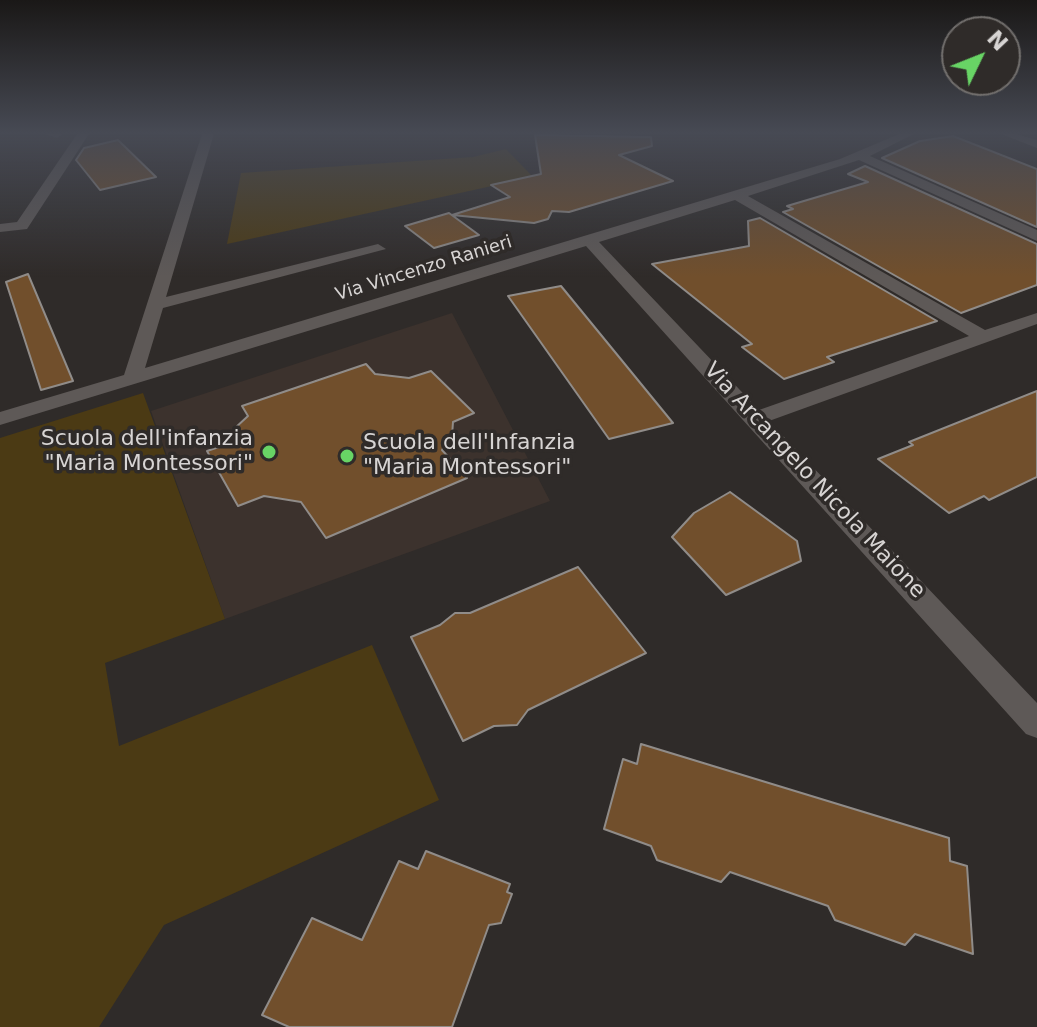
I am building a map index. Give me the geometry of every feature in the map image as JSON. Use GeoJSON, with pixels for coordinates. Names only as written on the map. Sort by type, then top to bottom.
{"type":"FeatureCollection","features":[{"type":"Feature","properties":{"kind":"street"},"geometry":{"type":"LineString","coordinates":[[0,228],[22,226],[51,182]]}},
{"type":"Feature","properties":{"kind":"street"},"geometry":{"type":"LineString","coordinates":[[132,380],[193,182]]}},
{"type":"Feature","properties":{"kind":"street","name":"Via Vincenzo Ranieri"},"geometry":{"type":"LineString","coordinates":[[0,419],[778,182]]}},
{"type":"Feature","properties":{"kind":"street"},"geometry":{"type":"LineString","coordinates":[[917,182],[1037,236]]}},
{"type":"Feature","properties":{"kind":"street"},"geometry":{"type":"LineString","coordinates":[[737,195],[984,337]]}},
{"type":"Feature","properties":{"kind":"street","name":"Via Arcangelo Nicola Maione"},"geometry":{"type":"LineString","coordinates":[[589,240],[1037,724]]}},
{"type":"Feature","properties":{"kind":"street"},"geometry":{"type":"LineString","coordinates":[[155,305],[381,248]]}},
{"type":"Feature","properties":{"kind":"street"},"geometry":{"type":"LineString","coordinates":[[756,418],[1037,318]]}},
{"type":"Feature","properties":{"kind":"shaded area"},"geometry":{"type":"Polygon","coordinates":[[[239,182],[510,182],[227,244],[239,182]]]}},
{"type":"Feature","properties":{"kind":"shaded area","name":"Scuola dell'Infanzia \"Maria Montessori\""},"geometry":{"type":"Polygon","coordinates":[[[452,313],[550,501],[225,619],[151,411],[452,313]]]}},
{"type":"Feature","properties":{"kind":"shaded area"},"geometry":{"type":"Polygon","coordinates":[[[143,393],[225,619],[105,663],[119,746],[372,645],[439,800],[164,925],[99,1027],[0,1027],[0,438],[143,393]]]}},
{"type":"Feature","properties":{"kind":"building"},"geometry":{"type":"Polygon","coordinates":[[[94,182],[135,182],[100,190],[94,182]]]}},
{"type":"Feature","properties":{"kind":"building"},"geometry":{"type":"Polygon","coordinates":[[[505,182],[670,182],[569,212],[552,211],[548,219],[534,223],[452,215],[510,197],[491,185],[505,182]]]}},
{"type":"Feature","properties":{"kind":"building"},"geometry":{"type":"Polygon","coordinates":[[[868,182],[900,182],[1037,244],[1037,285],[961,313],[783,212],[793,209],[787,206],[868,182]]]}},
{"type":"Feature","properties":{"kind":"building"},"geometry":{"type":"Polygon","coordinates":[[[936,182],[1037,182],[1037,227],[936,182]]]}},
{"type":"Feature","properties":{"kind":"building"},"geometry":{"type":"Polygon","coordinates":[[[449,213],[479,235],[434,248],[405,226],[449,213]]]}},
{"type":"Feature","properties":{"kind":"building"},"geometry":{"type":"Polygon","coordinates":[[[760,218],[937,321],[827,357],[834,362],[784,379],[742,347],[752,344],[652,264],[749,246],[748,221],[760,218]]]}},
{"type":"Feature","properties":{"kind":"building"},"geometry":{"type":"Polygon","coordinates":[[[28,274],[73,381],[41,390],[6,282],[28,274]]]}},
{"type":"Feature","properties":{"kind":"building"},"geometry":{"type":"Polygon","coordinates":[[[561,286],[673,423],[609,439],[508,296],[561,286]]]}},
{"type":"Feature","properties":{"kind":"building","name":"Scuola dell'infanzia \"Maria Montessori\""},"geometry":{"type":"Polygon","coordinates":[[[366,364],[375,374],[409,378],[431,371],[474,413],[453,422],[452,436],[442,450],[467,478],[326,538],[301,502],[264,496],[238,506],[207,451],[228,444],[234,429],[248,416],[242,406],[366,364]]]}},
{"type":"Feature","properties":{"kind":"building"},"geometry":{"type":"Polygon","coordinates":[[[1037,391],[1037,477],[989,500],[984,496],[949,513],[878,459],[913,445],[909,442],[1037,391]]]}},
{"type":"Feature","properties":{"kind":"building"},"geometry":{"type":"Polygon","coordinates":[[[730,492],[797,541],[801,561],[726,595],[672,537],[694,513],[730,492]]]}},
{"type":"Feature","properties":{"kind":"building"},"geometry":{"type":"Polygon","coordinates":[[[578,567],[646,653],[528,710],[517,725],[494,726],[463,741],[411,637],[440,625],[455,613],[470,613],[578,567]]]}},
{"type":"Feature","properties":{"kind":"building"},"geometry":{"type":"Polygon","coordinates":[[[641,744],[949,838],[950,861],[967,866],[973,954],[915,934],[905,945],[835,920],[828,906],[730,872],[721,882],[657,860],[651,846],[604,829],[623,759],[637,764],[641,744]]]}},
{"type":"Feature","properties":{"kind":"building"},"geometry":{"type":"Polygon","coordinates":[[[426,851],[510,884],[507,892],[512,894],[501,923],[489,925],[452,1027],[289,1027],[262,1015],[312,918],[362,940],[399,861],[418,869],[426,851]]]}},
{"type":"Feature","properties":{"kind":"place","name":"Scuola dell'infanzia \"Maria Montessori\""},"geometry":{"type":"Point","coordinates":[269,452]}},
{"type":"Feature","properties":{"kind":"place","name":"Scuola dell'Infanzia \"Maria Montessori\""},"geometry":{"type":"Point","coordinates":[347,456]}}]}
